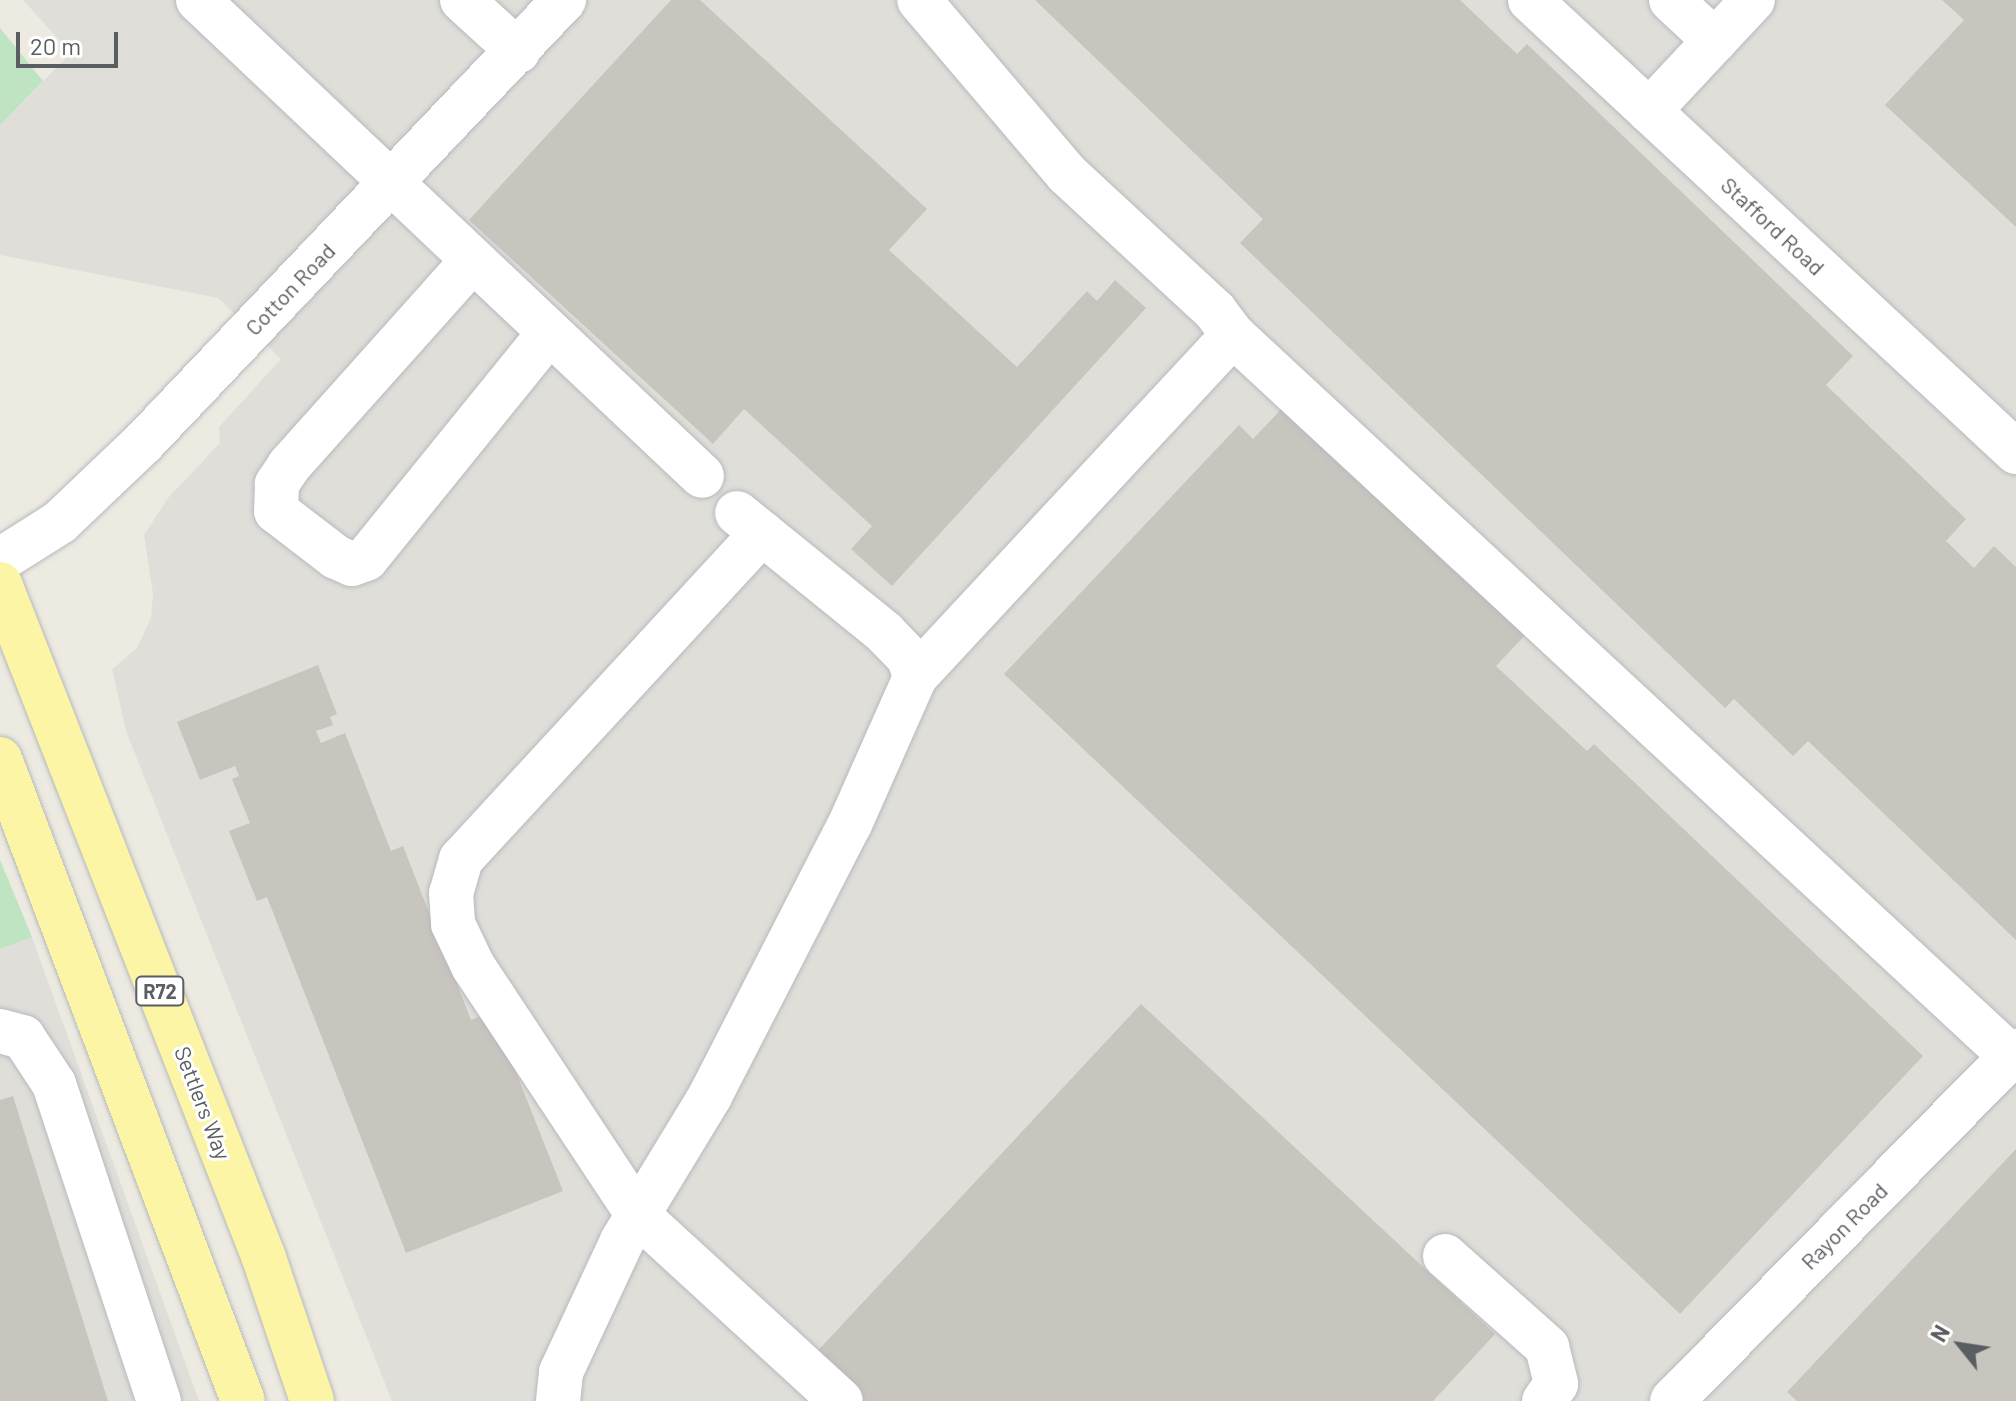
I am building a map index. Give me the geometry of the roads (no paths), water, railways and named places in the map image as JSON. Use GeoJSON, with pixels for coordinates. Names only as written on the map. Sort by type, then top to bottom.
{"type":"FeatureCollection","features":[{"type":"Feature","properties":{"kind":"main road","name":"Settlers Way"},"geometry":{"type":"LineString","coordinates":[[0,584],[264,1258],[312,1401]]}},
{"type":"Feature","properties":{"kind":"main road"},"geometry":{"type":"LineString","coordinates":[[0,759],[243,1401]]}},
{"type":"Feature","properties":{"kind":"street"},"geometry":{"type":"LineString","coordinates":[[198,0],[702,476]]}},
{"type":"Feature","properties":{"kind":"street"},"geometry":{"type":"LineString","coordinates":[[462,0],[518,51]]}},
{"type":"Feature","properties":{"kind":"street","name":"Cotton Road"},"geometry":{"type":"LineString","coordinates":[[0,560],[60,522],[144,442],[564,0]]}},
{"type":"Feature","properties":{"kind":"street"},"geometry":{"type":"LineString","coordinates":[[919,0],[1067,174],[1215,311],[1233,335],[2014,1056]]}},
{"type":"Feature","properties":{"kind":"street","name":"Stafford Road"},"geometry":{"type":"LineString","coordinates":[[1530,0],[2016,452]]}},
{"type":"Feature","properties":{"kind":"street"},"geometry":{"type":"LineString","coordinates":[[1671,0],[1715,41]]}},
{"type":"Feature","properties":{"kind":"street"},"geometry":{"type":"LineString","coordinates":[[1649,111],[1753,0]]}},
{"type":"Feature","properties":{"kind":"street"},"geometry":{"type":"LineString","coordinates":[[472,261],[289,466],[277,484],[276,511],[336,557],[352,564],[366,559],[549,333]]}},
{"type":"Feature","properties":{"kind":"street"},"geometry":{"type":"LineString","coordinates":[[558,1401],[561,1372],[583,1319],[638,1215],[710,1096],[904,710],[915,677],[1233,335]]}},
{"type":"Feature","properties":{"kind":"street"},"geometry":{"type":"LineString","coordinates":[[841,1401],[638,1215],[473,966],[453,924],[454,874],[474,844],[750,523],[884,632],[909,658],[915,677]]}},
{"type":"Feature","properties":{"kind":"street"},"geometry":{"type":"LineString","coordinates":[[0,1031],[23,1037],[54,1084],[159,1401]]}},
{"type":"Feature","properties":{"kind":"street","name":"Rayon Road"},"geometry":{"type":"LineString","coordinates":[[1672,1401],[2014,1056]]}},
{"type":"Feature","properties":{"kind":"street"},"geometry":{"type":"LineString","coordinates":[[1445,1256],[1547,1347],[1556,1384],[1544,1401]]}}]}
